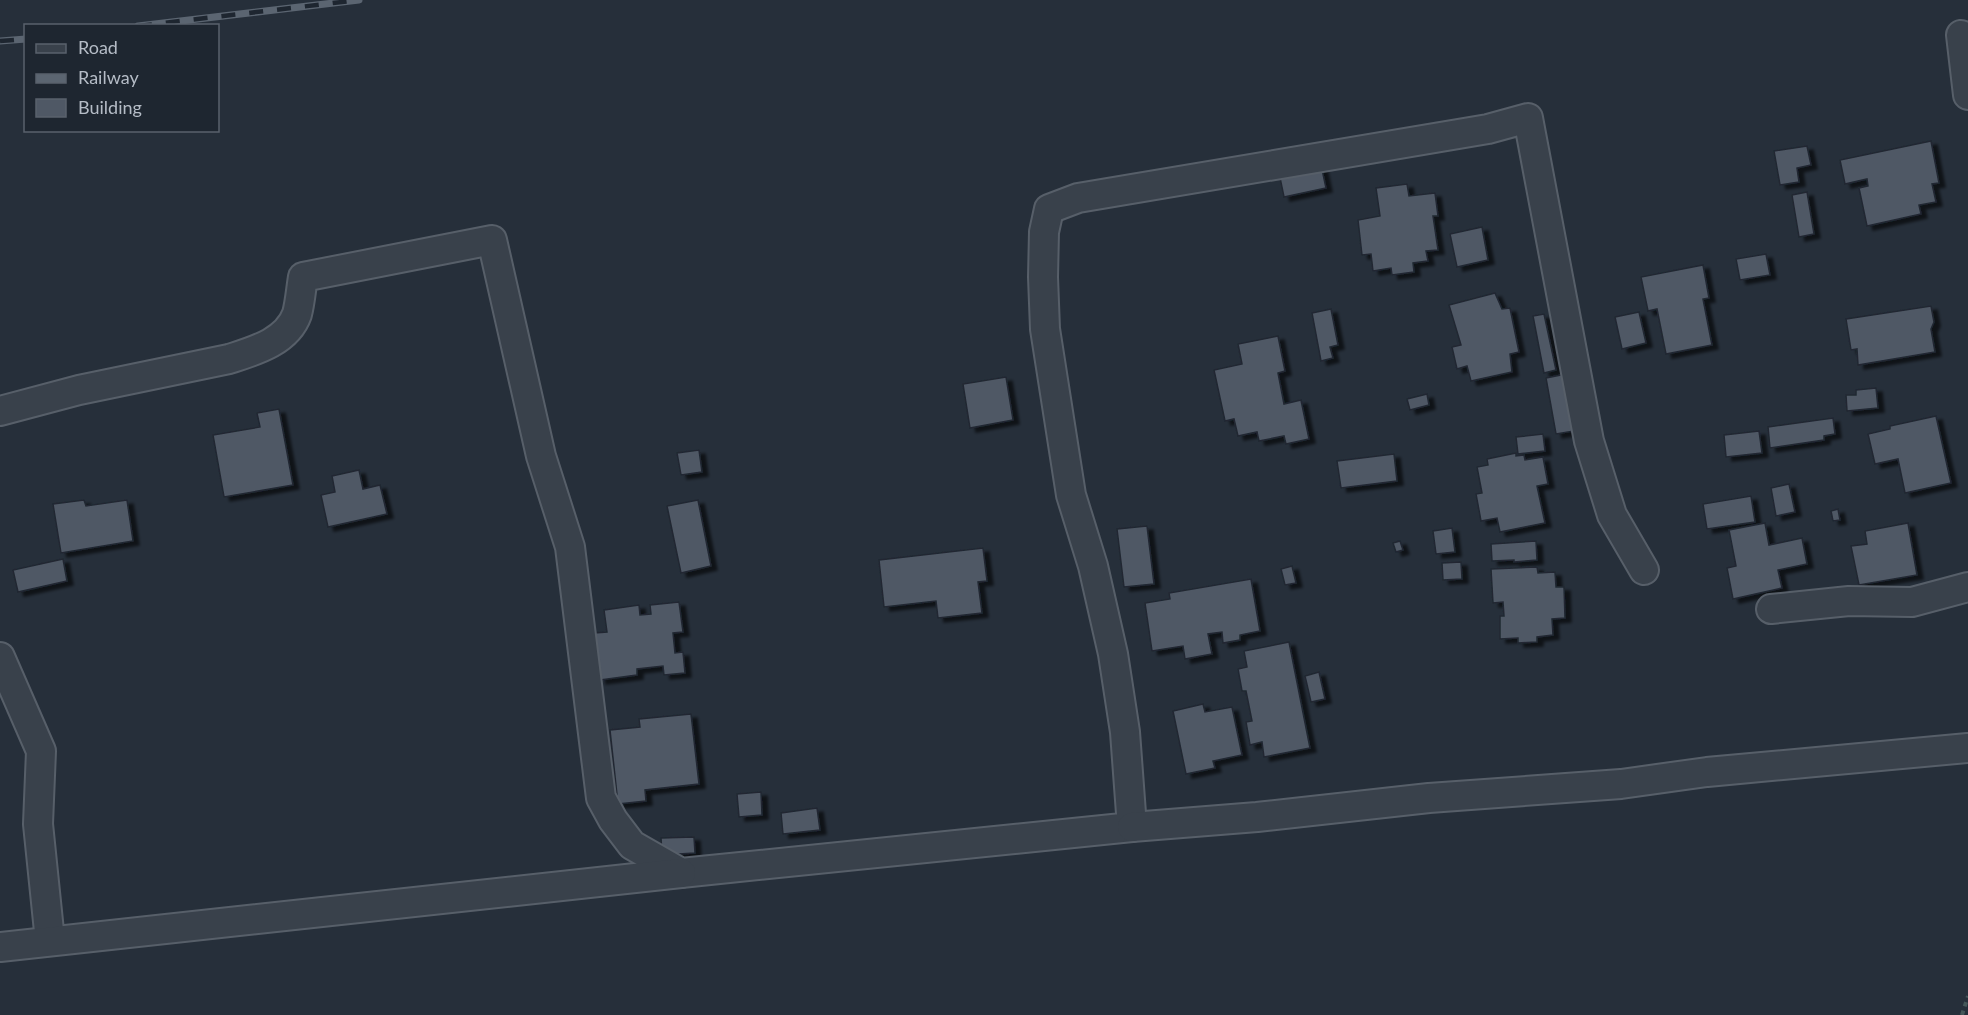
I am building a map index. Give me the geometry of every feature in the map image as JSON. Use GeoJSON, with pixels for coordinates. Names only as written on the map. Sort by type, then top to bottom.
{"type":"FeatureCollection","features":[{"type":"Feature","properties":{"kind":"street"},"geometry":{"type":"LineString","coordinates":[[1961,35],[1968,94]]}},
{"type":"Feature","properties":{"kind":"street"},"geometry":{"type":"LineString","coordinates":[[1132,827],[1125,732],[1113,654],[1093,566],[1071,495],[1045,329],[1042,277],[1044,232],[1048,209],[1078,198],[1488,129],[1528,118],[1589,441],[1612,515],[1644,570]]}},
{"type":"Feature","properties":{"kind":"street"},"geometry":{"type":"LineString","coordinates":[[7,410],[79,390],[253,352],[271,343],[287,331],[296,315],[303,278],[492,240],[541,456],[570,547],[601,798],[613,820],[632,845],[681,873]]}},
{"type":"Feature","properties":{"kind":"street"},"geometry":{"type":"LineString","coordinates":[[1772,609],[1850,601],[1912,603],[1968,587]]}},
{"type":"Feature","properties":{"kind":"street"},"geometry":{"type":"LineString","coordinates":[[0,657],[41,751],[38,824],[50,941]]}},
{"type":"Feature","properties":{"kind":"street"},"geometry":{"type":"LineString","coordinates":[[0,946],[1132,827],[1257,817],[1429,798],[1621,784],[1707,772],[1968,748]]}},
{"type":"Feature","properties":{"kind":"path"},"geometry":{"type":"LineString","coordinates":[[155,24],[358,0]]}},
{"type":"Feature","properties":{"kind":"path"},"geometry":{"type":"LineString","coordinates":[[0,41],[24,39]]}},
{"type":"Feature","properties":{"kind":"path"},"geometry":{"type":"LineString","coordinates":[[1962,1015],[1968,996]]}},
{"type":"Feature","properties":{"kind":"building"},"geometry":{"type":"Polygon","coordinates":[[[1931,141],[1939,183],[1932,184],[1936,202],[1919,205],[1921,214],[1867,226],[1859,188],[1868,186],[1867,179],[1845,184],[1840,160],[1931,141]]]}},
{"type":"Feature","properties":{"kind":"building"},"geometry":{"type":"Polygon","coordinates":[[[1807,146],[1811,165],[1797,168],[1799,182],[1780,185],[1774,151],[1807,146]]]}},
{"type":"Feature","properties":{"kind":"building"},"geometry":{"type":"Polygon","coordinates":[[[1320,160],[1326,188],[1284,197],[1278,168],[1320,160]]]}},
{"type":"Feature","properties":{"kind":"building"},"geometry":{"type":"Polygon","coordinates":[[[1407,184],[1409,196],[1435,193],[1438,216],[1433,216],[1438,250],[1426,251],[1428,261],[1413,263],[1414,272],[1392,275],[1391,268],[1373,271],[1371,254],[1362,255],[1358,220],[1380,216],[1376,188],[1407,184]]]}},
{"type":"Feature","properties":{"kind":"building"},"geometry":{"type":"Polygon","coordinates":[[[1807,192],[1814,234],[1799,237],[1792,195],[1807,192]]]}},
{"type":"Feature","properties":{"kind":"building"},"geometry":{"type":"Polygon","coordinates":[[[1482,227],[1488,260],[1457,267],[1450,234],[1482,227]]]}},
{"type":"Feature","properties":{"kind":"building"},"geometry":{"type":"Polygon","coordinates":[[[1766,254],[1770,275],[1740,280],[1736,259],[1766,254]]]}},
{"type":"Feature","properties":{"kind":"building"},"geometry":{"type":"Polygon","coordinates":[[[1703,265],[1709,298],[1703,299],[1712,345],[1666,354],[1657,309],[1648,311],[1641,277],[1703,265]]]}},
{"type":"Feature","properties":{"kind":"building"},"geometry":{"type":"Polygon","coordinates":[[[1495,293],[1502,309],[1510,308],[1519,352],[1510,354],[1512,372],[1471,381],[1467,366],[1457,369],[1452,347],[1461,345],[1449,305],[1495,293]]]}},
{"type":"Feature","properties":{"kind":"building"},"geometry":{"type":"Polygon","coordinates":[[[1931,306],[1934,322],[1931,329],[1935,352],[1858,365],[1857,349],[1851,350],[1846,319],[1931,306]]]}},
{"type":"Feature","properties":{"kind":"building"},"geometry":{"type":"Polygon","coordinates":[[[1331,309],[1338,345],[1330,347],[1333,358],[1321,361],[1312,313],[1331,309]]]}},
{"type":"Feature","properties":{"kind":"building"},"geometry":{"type":"Polygon","coordinates":[[[1639,312],[1646,343],[1622,349],[1615,317],[1639,312]]]}},
{"type":"Feature","properties":{"kind":"building"},"geometry":{"type":"Polygon","coordinates":[[[1544,314],[1556,370],[1544,373],[1533,316],[1544,314]]]}},
{"type":"Feature","properties":{"kind":"building"},"geometry":{"type":"Polygon","coordinates":[[[1278,336],[1285,371],[1278,373],[1284,404],[1301,400],[1309,439],[1286,444],[1284,436],[1259,441],[1257,432],[1238,436],[1234,419],[1225,421],[1214,370],[1242,364],[1238,344],[1278,336]]]}},
{"type":"Feature","properties":{"kind":"building"},"geometry":{"type":"Polygon","coordinates":[[[1571,373],[1580,430],[1556,434],[1546,378],[1571,373]]]}},
{"type":"Feature","properties":{"kind":"building"},"geometry":{"type":"Polygon","coordinates":[[[1006,377],[1013,420],[970,428],[963,384],[1006,377]]]}},
{"type":"Feature","properties":{"kind":"building"},"geometry":{"type":"Polygon","coordinates":[[[1876,388],[1878,408],[1847,411],[1846,395],[1856,395],[1856,390],[1876,388]]]}},
{"type":"Feature","properties":{"kind":"building"},"geometry":{"type":"Polygon","coordinates":[[[1427,394],[1429,405],[1410,410],[1407,399],[1427,394]]]}},
{"type":"Feature","properties":{"kind":"building"},"geometry":{"type":"Polygon","coordinates":[[[279,409],[293,485],[224,497],[213,435],[260,427],[257,413],[279,409]]]}},
{"type":"Feature","properties":{"kind":"building"},"geometry":{"type":"Polygon","coordinates":[[[1936,416],[1951,483],[1905,493],[1898,459],[1875,464],[1868,434],[1890,429],[1890,426],[1936,416]]]}},
{"type":"Feature","properties":{"kind":"building"},"geometry":{"type":"Polygon","coordinates":[[[1833,418],[1835,434],[1824,436],[1824,440],[1770,448],[1768,427],[1833,418]]]}},
{"type":"Feature","properties":{"kind":"building"},"geometry":{"type":"Polygon","coordinates":[[[1759,431],[1762,453],[1726,457],[1724,435],[1759,431]]]}},
{"type":"Feature","properties":{"kind":"building"},"geometry":{"type":"Polygon","coordinates":[[[1543,434],[1545,451],[1518,454],[1516,437],[1543,434]]]}},
{"type":"Feature","properties":{"kind":"building"},"geometry":{"type":"Polygon","coordinates":[[[699,450],[702,472],[681,475],[677,453],[699,450]]]}},
{"type":"Feature","properties":{"kind":"building"},"geometry":{"type":"Polygon","coordinates":[[[1516,453],[1516,456],[1524,455],[1525,460],[1543,457],[1548,484],[1537,486],[1545,523],[1500,532],[1497,518],[1481,521],[1476,494],[1482,493],[1477,467],[1488,465],[1487,459],[1516,453]]]}},
{"type":"Feature","properties":{"kind":"building"},"geometry":{"type":"Polygon","coordinates":[[[1394,454],[1397,481],[1341,488],[1337,461],[1394,454]]]}},
{"type":"Feature","properties":{"kind":"building"},"geometry":{"type":"Polygon","coordinates":[[[359,470],[363,489],[380,485],[387,514],[328,527],[321,495],[335,492],[332,476],[359,470]]]}},
{"type":"Feature","properties":{"kind":"building"},"geometry":{"type":"Polygon","coordinates":[[[1789,484],[1795,512],[1776,516],[1771,488],[1789,484]]]}},
{"type":"Feature","properties":{"kind":"building"},"geometry":{"type":"Polygon","coordinates":[[[1751,496],[1755,522],[1707,529],[1703,504],[1751,496]]]}},
{"type":"Feature","properties":{"kind":"building"},"geometry":{"type":"Polygon","coordinates":[[[84,500],[86,506],[127,500],[133,541],[61,553],[53,504],[84,500]]]}},
{"type":"Feature","properties":{"kind":"building"},"geometry":{"type":"Polygon","coordinates":[[[698,500],[711,566],[681,573],[667,506],[698,500]]]}},
{"type":"Feature","properties":{"kind":"building"},"geometry":{"type":"Polygon","coordinates":[[[1838,509],[1840,520],[1833,521],[1831,511],[1838,509]]]}},
{"type":"Feature","properties":{"kind":"building"},"geometry":{"type":"Polygon","coordinates":[[[1765,523],[1769,545],[1802,538],[1807,564],[1778,570],[1782,588],[1733,599],[1727,568],[1736,566],[1729,530],[1765,523]]]}},
{"type":"Feature","properties":{"kind":"building"},"geometry":{"type":"Polygon","coordinates":[[[1908,523],[1917,575],[1859,585],[1851,546],[1867,544],[1865,531],[1908,523]]]}},
{"type":"Feature","properties":{"kind":"building"},"geometry":{"type":"Polygon","coordinates":[[[1147,526],[1154,584],[1124,587],[1117,529],[1147,526]]]}},
{"type":"Feature","properties":{"kind":"building"},"geometry":{"type":"Polygon","coordinates":[[[1452,528],[1455,552],[1436,554],[1433,531],[1452,528]]]}},
{"type":"Feature","properties":{"kind":"building"},"geometry":{"type":"Polygon","coordinates":[[[1400,541],[1403,550],[1396,552],[1393,543],[1400,541]]]}},
{"type":"Feature","properties":{"kind":"building"},"geometry":{"type":"Polygon","coordinates":[[[1536,541],[1537,560],[1492,561],[1491,544],[1536,541]]]}},
{"type":"Feature","properties":{"kind":"building"},"geometry":{"type":"Polygon","coordinates":[[[983,548],[987,581],[978,582],[982,613],[938,618],[936,601],[884,607],[879,560],[983,548]]]}},
{"type":"Feature","properties":{"kind":"building"},"geometry":{"type":"Polygon","coordinates":[[[63,559],[67,581],[18,592],[13,570],[63,559]]]}},
{"type":"Feature","properties":{"kind":"building"},"geometry":{"type":"Polygon","coordinates":[[[1461,562],[1462,579],[1443,580],[1442,563],[1461,562]]]}},
{"type":"Feature","properties":{"kind":"building"},"geometry":{"type":"Polygon","coordinates":[[[1292,566],[1296,583],[1285,585],[1281,569],[1292,566]]]}},
{"type":"Feature","properties":{"kind":"building"},"geometry":{"type":"Polygon","coordinates":[[[1537,567],[1538,573],[1555,572],[1556,587],[1564,587],[1565,618],[1552,619],[1553,635],[1537,637],[1537,642],[1518,643],[1518,638],[1500,639],[1500,616],[1504,616],[1503,602],[1493,603],[1491,569],[1537,567]]]}},
{"type":"Feature","properties":{"kind":"building"},"geometry":{"type":"Polygon","coordinates":[[[1251,579],[1260,631],[1240,635],[1240,640],[1223,643],[1222,632],[1208,634],[1212,654],[1185,659],[1183,646],[1152,651],[1145,603],[1170,599],[1169,593],[1251,579]]]}},
{"type":"Feature","properties":{"kind":"building"},"geometry":{"type":"Polygon","coordinates":[[[679,602],[683,632],[673,633],[675,653],[683,652],[685,673],[664,675],[663,666],[637,669],[637,675],[600,680],[594,633],[607,632],[604,610],[639,605],[640,615],[651,614],[650,605],[679,602]]]}},
{"type":"Feature","properties":{"kind":"building"},"geometry":{"type":"Polygon","coordinates":[[[1289,642],[1310,748],[1264,757],[1262,742],[1250,745],[1246,722],[1252,721],[1246,691],[1242,691],[1238,669],[1247,667],[1244,651],[1289,642]]]}},
{"type":"Feature","properties":{"kind":"building"},"geometry":{"type":"Polygon","coordinates":[[[1319,672],[1325,699],[1311,702],[1305,676],[1319,672]]]}},
{"type":"Feature","properties":{"kind":"building"},"geometry":{"type":"Polygon","coordinates":[[[1203,704],[1205,712],[1232,707],[1242,755],[1213,761],[1215,768],[1186,774],[1173,711],[1203,704]]]}},
{"type":"Feature","properties":{"kind":"building"},"geometry":{"type":"Polygon","coordinates":[[[691,714],[699,784],[645,790],[646,801],[618,804],[610,730],[640,727],[639,719],[691,714]]]}},
{"type":"Feature","properties":{"kind":"building"},"geometry":{"type":"Polygon","coordinates":[[[761,792],[762,815],[739,817],[737,794],[761,792]]]}},
{"type":"Feature","properties":{"kind":"building"},"geometry":{"type":"Polygon","coordinates":[[[817,808],[820,830],[783,834],[781,813],[817,808]]]}},
{"type":"Feature","properties":{"kind":"building"},"geometry":{"type":"Polygon","coordinates":[[[694,837],[695,853],[662,855],[661,838],[694,837]]]}},
{"type":"Feature","properties":{"kind":"railway"},"geometry":{"type":"LineString","coordinates":[[155,24],[359,0]]}},
{"type":"Feature","properties":{"kind":"railway"},"geometry":{"type":"LineString","coordinates":[[0,41],[24,39]]}}]}
